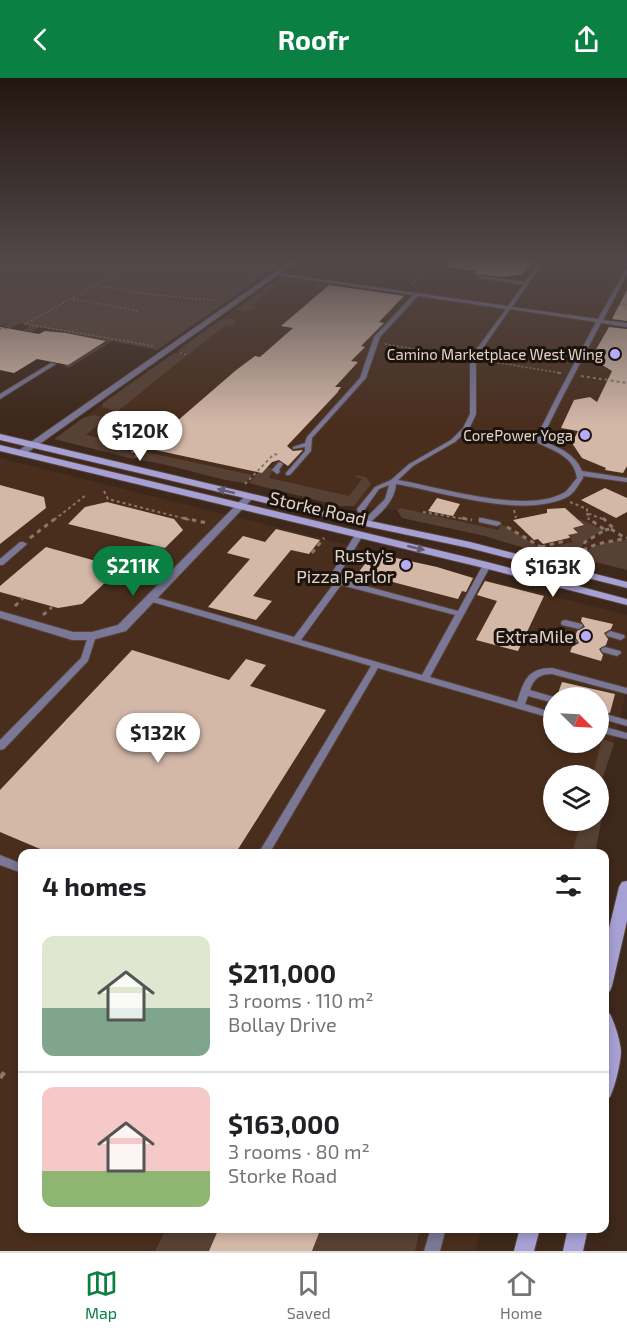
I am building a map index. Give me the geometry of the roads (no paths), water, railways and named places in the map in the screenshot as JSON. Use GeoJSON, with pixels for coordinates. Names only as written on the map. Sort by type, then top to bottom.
{"type":"FeatureCollection","features":[{"type":"Feature","properties":{"kind":"main road","name":"Storke Road"},"geometry":{"type":"LineString","coordinates":[[0,437],[540,561],[627,585]]}},
{"type":"Feature","properties":{"kind":"main road","name":"Storke Road"},"geometry":{"type":"LineString","coordinates":[[2,450],[487,565],[627,602]]}},
{"type":"Feature","properties":{"kind":"main road"},"geometry":{"type":"LineString","coordinates":[[120,477],[130,474],[155,479],[169,477]]}},
{"type":"Feature","properties":{"kind":"main road"},"geometry":{"type":"LineString","coordinates":[[540,561],[627,576]]}},
{"type":"Feature","properties":{"kind":"main road"},"geometry":{"type":"LineString","coordinates":[[609,964],[627,886]]}},
{"type":"Feature","properties":{"kind":"main road"},"geometry":{"type":"LineString","coordinates":[[609,1039],[612,1051],[609,1066]]}},
{"type":"Feature","properties":{"kind":"main road"},"geometry":{"type":"LineString","coordinates":[[573,1251],[577,1233]]}},
{"type":"Feature","properties":{"kind":"street"},"geometry":{"type":"LineString","coordinates":[[21,453],[214,315]]}},
{"type":"Feature","properties":{"kind":"street"},"geometry":{"type":"LineString","coordinates":[[0,614],[72,636],[92,636],[122,628],[249,496]]}},
{"type":"Feature","properties":{"kind":"street"},"geometry":{"type":"LineString","coordinates":[[359,535],[365,522]]}},
{"type":"Feature","properties":{"kind":"lane"},"geometry":{"type":"LineString","coordinates":[[288,474],[307,453],[309,438],[363,378],[377,337],[398,315]]}},
{"type":"Feature","properties":{"kind":"lane"},"geometry":{"type":"LineString","coordinates":[[393,481],[393,491],[380,510],[365,522],[362,507],[376,488],[393,481],[411,465],[453,441],[469,425],[473,414],[471,361],[503,315]]}},
{"type":"Feature","properties":{"kind":"lane"},"geometry":{"type":"LineString","coordinates":[[555,315],[627,325]]}},
{"type":"Feature","properties":{"kind":"lane"},"geometry":{"type":"LineString","coordinates":[[602,315],[539,438],[540,442],[568,456],[580,473],[627,480]]}},
{"type":"Feature","properties":{"kind":"lane"},"geometry":{"type":"LineString","coordinates":[[0,397],[53,364]]}},
{"type":"Feature","properties":{"kind":"lane"},"geometry":{"type":"LineString","coordinates":[[295,448],[308,444]]}},
{"type":"Feature","properties":{"kind":"lane"},"geometry":{"type":"LineString","coordinates":[[393,481],[504,502],[530,503],[548,501],[567,494],[576,486],[580,473]]}},
{"type":"Feature","properties":{"kind":"lane"},"geometry":{"type":"LineString","coordinates":[[478,521],[500,524]]}},
{"type":"Feature","properties":{"kind":"lane"},"geometry":{"type":"LineString","coordinates":[[339,582],[336,573],[359,535]]}},
{"type":"Feature","properties":{"kind":"lane"},"geometry":{"type":"LineString","coordinates":[[0,563],[23,544]]}},
{"type":"Feature","properties":{"kind":"lane"},"geometry":{"type":"LineString","coordinates":[[425,678],[487,565]]}},
{"type":"Feature","properties":{"kind":"lane"},"geometry":{"type":"LineString","coordinates":[[339,582],[460,614]]}},
{"type":"Feature","properties":{"kind":"lane"},"geometry":{"type":"LineString","coordinates":[[296,641],[339,582]]}},
{"type":"Feature","properties":{"kind":"lane"},"geometry":{"type":"LineString","coordinates":[[152,598],[543,713]]}},
{"type":"Feature","properties":{"kind":"lane"},"geometry":{"type":"LineString","coordinates":[[565,623],[579,626]]}},
{"type":"Feature","properties":{"kind":"lane"},"geometry":{"type":"LineString","coordinates":[[610,634],[621,637]]}},
{"type":"Feature","properties":{"kind":"lane"},"geometry":{"type":"LineString","coordinates":[[0,746],[85,659],[92,636]]}},
{"type":"Feature","properties":{"kind":"lane"},"geometry":{"type":"LineString","coordinates":[[559,639],[573,642]]}},
{"type":"Feature","properties":{"kind":"lane"},"geometry":{"type":"LineString","coordinates":[[605,650],[617,652]]}},
{"type":"Feature","properties":{"kind":"lane"},"geometry":{"type":"LineString","coordinates":[[266,849],[376,664]]}},
{"type":"Feature","properties":{"kind":"lane"},"geometry":{"type":"LineString","coordinates":[[520,706],[532,676],[539,671],[627,691]]}},
{"type":"Feature","properties":{"kind":"lane"},"geometry":{"type":"LineString","coordinates":[[525,692],[543,697]]}},
{"type":"Feature","properties":{"kind":"lane"},"geometry":{"type":"LineString","coordinates":[[609,717],[627,723]]}},
{"type":"Feature","properties":{"kind":"lane"},"geometry":{"type":"LineString","coordinates":[[609,731],[627,736]]}},
{"type":"Feature","properties":{"kind":"lane"},"geometry":{"type":"LineString","coordinates":[[0,860],[18,867]]}},
{"type":"Feature","properties":{"kind":"lane"},"geometry":{"type":"LineString","coordinates":[[432,1251],[437,1233]]}},
{"type":"Feature","properties":{"kind":"place","name":"Camino Marketplace West Wing"},"geometry":{"type":"Point","coordinates":[615,354]}},
{"type":"Feature","properties":{"kind":"place","name":"CorePower Yoga"},"geometry":{"type":"Point","coordinates":[585,435]}},
{"type":"Feature","properties":{"kind":"place","name":"Rusty's Pizza Parlor"},"geometry":{"type":"Point","coordinates":[406,565]}},
{"type":"Feature","properties":{"kind":"place","name":"ExtraMile"},"geometry":{"type":"Point","coordinates":[586,636]}}]}
